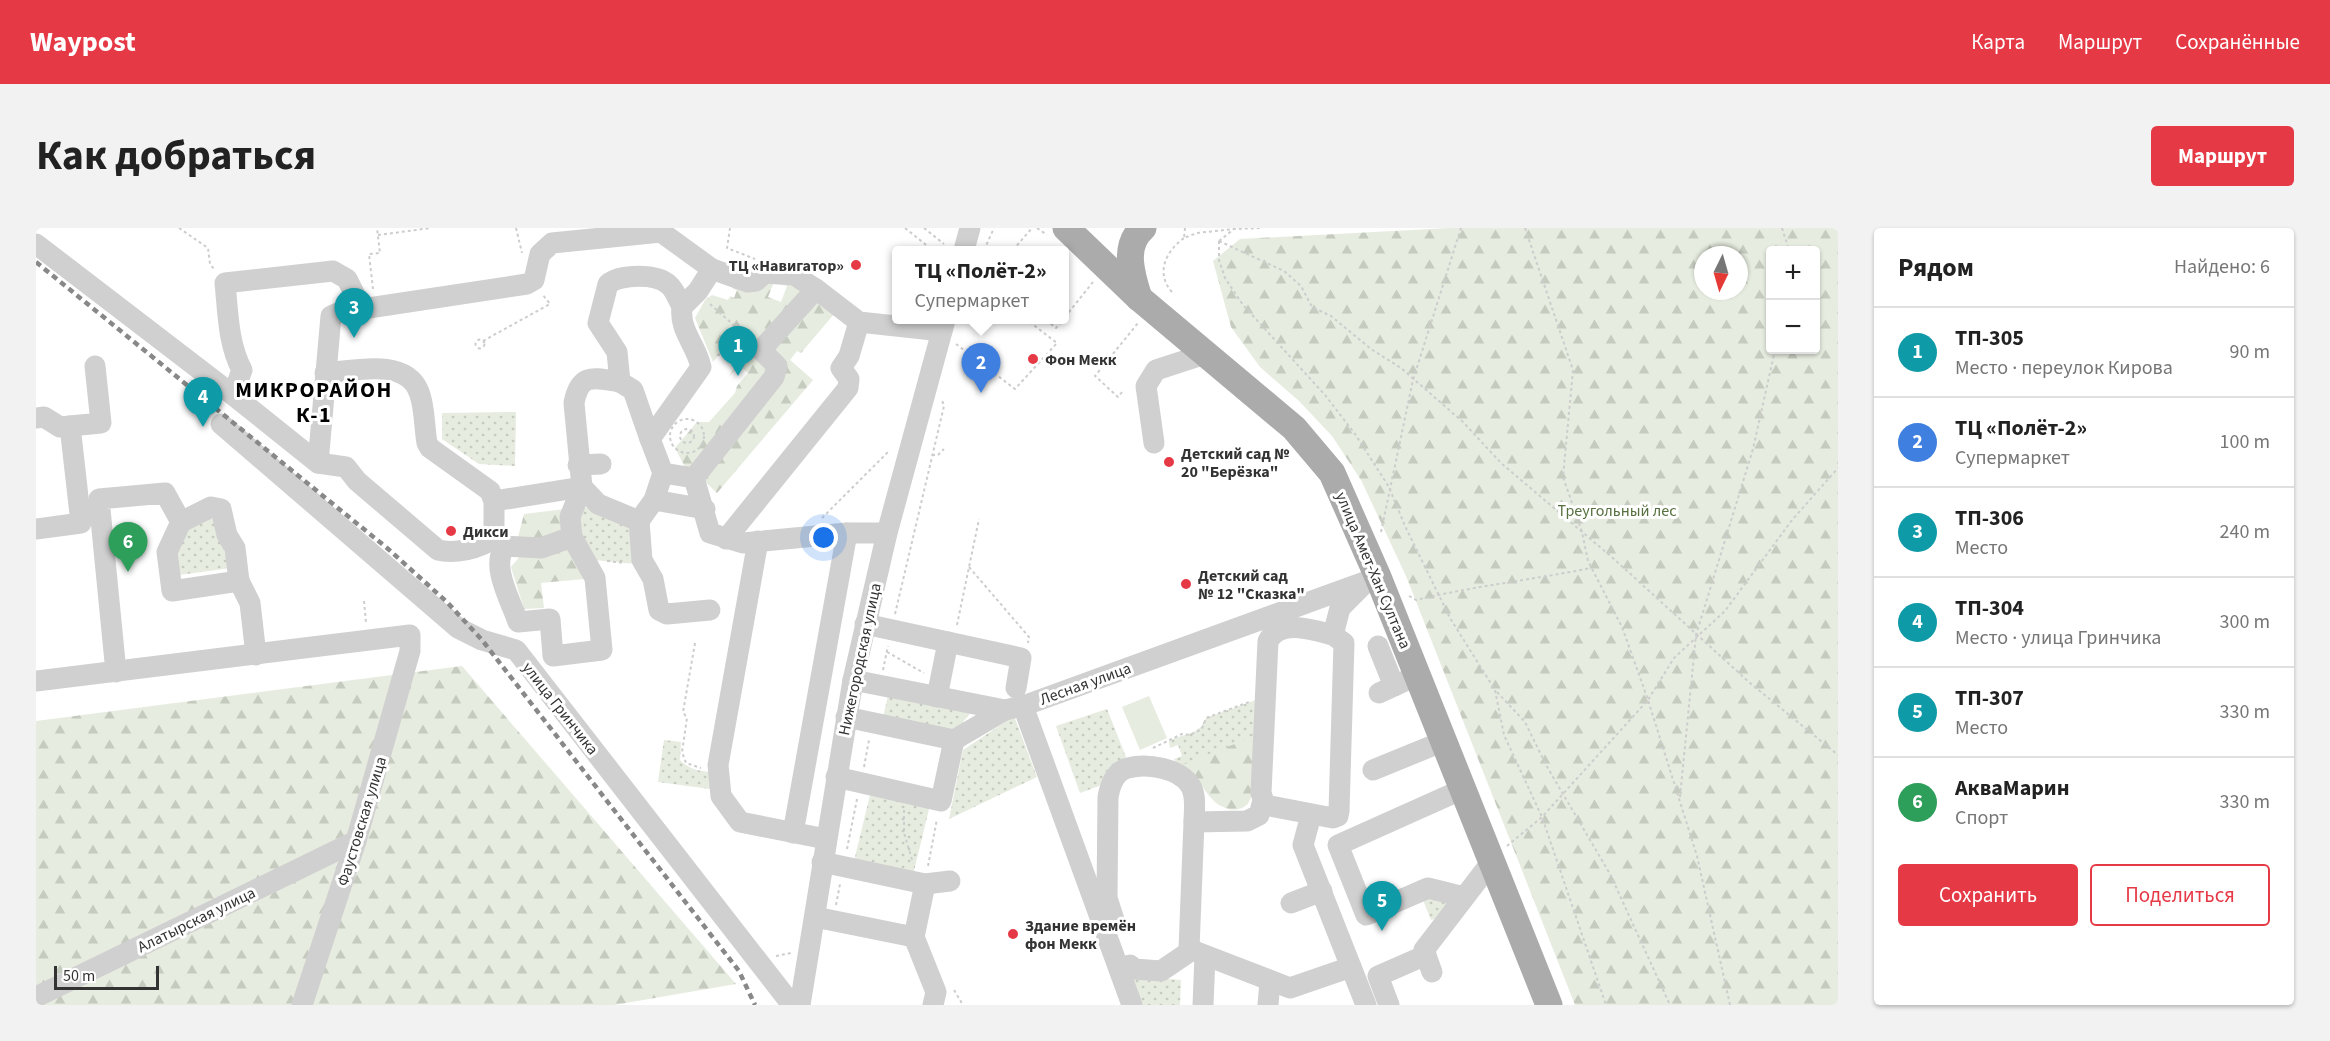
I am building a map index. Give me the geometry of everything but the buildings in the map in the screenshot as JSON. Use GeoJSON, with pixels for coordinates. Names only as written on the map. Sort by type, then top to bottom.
{"type":"FeatureCollection","features":[{"type":"Feature","properties":{"kind":"main road","name":"улица Амет-Хан Султана"},"geometry":{"type":"LineString","coordinates":[[1066,228],[1139,310],[1205,354],[1294,429],[1332,473],[1373,578],[1397,685],[1444,741],[1549,1005]]}},
{"type":"Feature","properties":{"kind":"main road"},"geometry":{"type":"LineString","coordinates":[[1139,310],[1129,265],[1132,250],[1143,228]]}},
{"type":"Feature","properties":{"kind":"street"},"geometry":{"type":"LineString","coordinates":[[955,246],[970,228]]}},
{"type":"Feature","properties":{"kind":"street"},"geometry":{"type":"LineString","coordinates":[[318,463],[331,316],[340,312],[527,284],[534,280],[540,254],[552,243],[563,240],[656,231],[667,236],[712,269],[748,282],[756,281],[765,273],[794,275],[859,322],[950,332]]}},
{"type":"Feature","properties":{"kind":"street"},"geometry":{"type":"LineString","coordinates":[[36,244],[318,463],[346,467],[357,481],[438,550],[450,553],[488,543],[494,538],[494,501],[483,485],[430,448],[419,389],[401,372],[390,369],[325,373]]}},
{"type":"Feature","properties":{"kind":"street"},"geometry":{"type":"LineString","coordinates":[[650,439],[701,367],[699,357],[682,327],[689,299],[712,269]]}},
{"type":"Feature","properties":{"kind":"street"},"geometry":{"type":"LineString","coordinates":[[233,395],[242,370],[236,358],[230,332],[225,283],[333,271],[347,279],[369,308]]}},
{"type":"Feature","properties":{"kind":"street"},"geometry":{"type":"LineString","coordinates":[[620,382],[621,346],[598,323],[610,281],[645,277],[661,280],[689,299]]}},
{"type":"Feature","properties":{"kind":"street"},"geometry":{"type":"LineString","coordinates":[[694,478],[774,377],[777,366],[761,350],[816,289]]}},
{"type":"Feature","properties":{"kind":"street"},"geometry":{"type":"LineString","coordinates":[[726,539],[848,387],[849,379],[841,368],[849,356],[859,322]]}},
{"type":"Feature","properties":{"kind":"street","name":"Нижегородская улица"},"geometry":{"type":"LineString","coordinates":[[800,1005],[824,918],[822,862],[846,717],[865,624],[887,533],[950,332]]}},
{"type":"Feature","properties":{"kind":"street"},"geometry":{"type":"LineString","coordinates":[[1154,443],[1146,386],[1156,370],[1205,354]]}},
{"type":"Feature","properties":{"kind":"street"},"geometry":{"type":"LineString","coordinates":[[36,418],[44,417],[60,427],[101,423],[95,366]]}},
{"type":"Feature","properties":{"kind":"street"},"geometry":{"type":"LineString","coordinates":[[572,537],[541,548],[505,546],[500,553],[499,564],[519,621],[550,619],[553,656],[602,650],[596,578],[572,537],[570,517],[582,487],[578,465],[574,403],[578,388],[594,378],[620,382],[633,390],[663,473],[654,500],[639,521],[642,560],[660,578],[659,610],[667,614],[710,610]]}},
{"type":"Feature","properties":{"kind":"street","name":"улица Гринчика"},"geometry":{"type":"LineString","coordinates":[[221,424],[458,628],[482,640],[516,650],[792,1005]]}},
{"type":"Feature","properties":{"kind":"street"},"geometry":{"type":"LineString","coordinates":[[36,529],[81,524],[70,426]]}},
{"type":"Feature","properties":{"kind":"street"},"geometry":{"type":"LineString","coordinates":[[578,465],[601,464]]}},
{"type":"Feature","properties":{"kind":"street"},"geometry":{"type":"LineString","coordinates":[[663,473],[694,478]]}},
{"type":"Feature","properties":{"kind":"street"},"geometry":{"type":"LineString","coordinates":[[694,478],[705,509],[710,534],[726,539],[743,543],[847,533],[887,533]]}},
{"type":"Feature","properties":{"kind":"street"},"geometry":{"type":"LineString","coordinates":[[494,501],[582,487]]}},
{"type":"Feature","properties":{"kind":"street"},"geometry":{"type":"LineString","coordinates":[[582,487],[598,504],[639,521]]}},
{"type":"Feature","properties":{"kind":"street"},"geometry":{"type":"LineString","coordinates":[[116,672],[99,499],[165,493],[181,522]]}},
{"type":"Feature","properties":{"kind":"street"},"geometry":{"type":"LineString","coordinates":[[654,500],[705,509]]}},
{"type":"Feature","properties":{"kind":"street"},"geometry":{"type":"LineString","coordinates":[[239,581],[172,591],[167,552],[181,522],[211,507],[221,509],[227,535],[235,548],[239,581],[250,603],[256,655]]}},
{"type":"Feature","properties":{"kind":"street"},"geometry":{"type":"LineString","coordinates":[[793,833],[847,533]]}},
{"type":"Feature","properties":{"kind":"street"},"geometry":{"type":"LineString","coordinates":[[758,541],[718,770],[721,796],[740,822],[826,839]]}},
{"type":"Feature","properties":{"kind":"street"},"geometry":{"type":"LineString","coordinates":[[1333,635],[1340,609],[1373,578]]}},
{"type":"Feature","properties":{"kind":"street","name":"Лесная улица"},"geometry":{"type":"LineString","coordinates":[[1132,1005],[1124,967],[1014,702],[1247,624],[1373,578]]}},
{"type":"Feature","properties":{"kind":"street"},"geometry":{"type":"LineString","coordinates":[[846,717],[954,740],[1014,702],[1021,657],[865,624]]}},
{"type":"Feature","properties":{"kind":"street"},"geometry":{"type":"LineString","coordinates":[[1247,624],[1266,670]]}},
{"type":"Feature","properties":{"kind":"street"},"geometry":{"type":"LineString","coordinates":[[1194,822],[1247,821],[1258,815],[1262,804],[1267,645],[1275,633],[1292,628],[1303,628],[1333,635],[1344,643],[1338,816],[1333,818],[1262,804]]}},
{"type":"Feature","properties":{"kind":"street","name":"Фаустовская улица"},"geometry":{"type":"LineString","coordinates":[[302,1005],[356,841],[410,651],[410,635],[367,641]]}},
{"type":"Feature","properties":{"kind":"street"},"geometry":{"type":"LineString","coordinates":[[36,681],[367,641]]}},
{"type":"Feature","properties":{"kind":"street"},"geometry":{"type":"LineString","coordinates":[[937,697],[951,642]]}},
{"type":"Feature","properties":{"kind":"street"},"geometry":{"type":"LineString","coordinates":[[1378,646],[1397,685]]}},
{"type":"Feature","properties":{"kind":"street"},"geometry":{"type":"LineString","coordinates":[[853,680],[937,697],[1014,702]]}},
{"type":"Feature","properties":{"kind":"street"},"geometry":{"type":"LineString","coordinates":[[836,777],[941,801],[954,740]]}},
{"type":"Feature","properties":{"kind":"street"},"geometry":{"type":"LineString","coordinates":[[1373,771],[1444,741]]}},
{"type":"Feature","properties":{"kind":"street"},"geometry":{"type":"LineString","coordinates":[[1203,1005],[1197,952],[1194,794],[1184,778],[1165,769],[1127,768],[1110,784],[1107,891],[1108,905],[1124,967],[1161,971],[1186,954],[1197,952],[1290,988],[1352,967]]}},
{"type":"Feature","properties":{"kind":"street"},"geometry":{"type":"LineString","coordinates":[[1463,789],[1380,836],[1338,845],[1366,915],[1428,888],[1464,897]]}},
{"type":"Feature","properties":{"kind":"street"},"geometry":{"type":"LineString","coordinates":[[1311,814],[1303,845],[1366,1005]]}},
{"type":"Feature","properties":{"kind":"street","name":"Алатырская улица"},"geometry":{"type":"LineString","coordinates":[[36,997],[356,841]]}},
{"type":"Feature","properties":{"kind":"street"},"geometry":{"type":"LineString","coordinates":[[1389,1005],[1378,976],[1429,964],[1424,950],[1492,858]]}},
{"type":"Feature","properties":{"kind":"street"},"geometry":{"type":"LineString","coordinates":[[822,862],[925,884],[950,881]]}},
{"type":"Feature","properties":{"kind":"street"},"geometry":{"type":"LineString","coordinates":[[925,884],[914,937],[936,992],[933,1005]]}},
{"type":"Feature","properties":{"kind":"street"},"geometry":{"type":"LineString","coordinates":[[1291,903],[1322,891]]}},
{"type":"Feature","properties":{"kind":"street"},"geometry":{"type":"LineString","coordinates":[[824,918],[914,937]]}},
{"type":"Feature","properties":{"kind":"street"},"geometry":{"type":"LineString","coordinates":[[1268,1005],[1270,981]]}},
{"type":"Feature","properties":{"kind":"path"},"geometry":{"type":"LineString","coordinates":[[179,228],[207,248],[210,264],[225,283]]}},
{"type":"Feature","properties":{"kind":"path"},"geometry":{"type":"LineString","coordinates":[[369,308],[369,254],[380,253],[377,228]]}},
{"type":"Feature","properties":{"kind":"path"},"geometry":{"type":"LineString","coordinates":[[378,235],[431,228]]}},
{"type":"Feature","properties":{"kind":"path"},"geometry":{"type":"LineString","coordinates":[[730,228],[727,248],[756,259]]}},
{"type":"Feature","properties":{"kind":"path"},"geometry":{"type":"LineString","coordinates":[[904,228],[927,246]]}},
{"type":"Feature","properties":{"kind":"path"},"geometry":{"type":"LineString","coordinates":[[924,228],[952,246]]}},
{"type":"Feature","properties":{"kind":"path"},"geometry":{"type":"LineString","coordinates":[[986,246],[994,228]]}},
{"type":"Feature","properties":{"kind":"path"},"geometry":{"type":"LineString","coordinates":[[1016,246],[1032,228]]}},
{"type":"Feature","properties":{"kind":"path"},"geometry":{"type":"LineString","coordinates":[[1184,238],[1185,228]]}},
{"type":"Feature","properties":{"kind":"path"},"geometry":{"type":"LineString","coordinates":[[1172,292],[1167,286],[1164,269],[1166,255],[1184,238],[1197,233],[1261,228]]}},
{"type":"Feature","properties":{"kind":"path"},"geometry":{"type":"LineString","coordinates":[[1381,534],[1413,380],[1461,228]]}},
{"type":"Feature","properties":{"kind":"path"},"geometry":{"type":"LineString","coordinates":[[1525,228],[1573,370],[1563,477],[1582,532],[1591,568],[1622,627],[1648,700],[1697,855],[1730,1005]]}},
{"type":"Feature","properties":{"kind":"path"},"geometry":{"type":"LineString","coordinates":[[1782,228],[1788,246]]}},
{"type":"Feature","properties":{"kind":"path"},"geometry":{"type":"LineString","coordinates":[[1219,241],[1234,229]]}},
{"type":"Feature","properties":{"kind":"path"},"geometry":{"type":"LineString","coordinates":[[1219,241],[1284,271],[1301,286],[1312,307],[1330,316],[1463,422],[1502,463],[1696,635],[1838,755]]}},
{"type":"Feature","properties":{"kind":"path"},"geometry":{"type":"LineString","coordinates":[[1219,241],[1219,260],[1225,278],[1243,305],[1325,394],[1355,434],[1389,487],[1438,595],[1495,690],[1526,722],[1563,794],[1610,874],[1670,1005]]}},
{"type":"Feature","properties":{"kind":"path"},"geometry":{"type":"LineString","coordinates":[[1069,312],[1099,276]]}},
{"type":"Feature","properties":{"kind":"path"},"geometry":{"type":"LineString","coordinates":[[689,299],[761,350]]}},
{"type":"Feature","properties":{"kind":"path"},"geometry":{"type":"LineString","coordinates":[[1122,392],[1118,397],[1095,376],[1139,310]]}},
{"type":"Feature","properties":{"kind":"path"},"geometry":{"type":"LineString","coordinates":[[950,332],[1015,389],[1057,343],[1032,324]]}},
{"type":"Feature","properties":{"kind":"path"},"geometry":{"type":"LineString","coordinates":[[950,332],[953,354]]}},
{"type":"Feature","properties":{"kind":"path"},"geometry":{"type":"LineString","coordinates":[[699,357],[761,350]]}},
{"type":"Feature","properties":{"kind":"path"},"geometry":{"type":"LineString","coordinates":[[1679,801],[1696,635],[1753,450],[1774,354]]}},
{"type":"Feature","properties":{"kind":"path"},"geometry":{"type":"LineString","coordinates":[[879,686],[944,406],[941,396]]}},
{"type":"Feature","properties":{"kind":"path"},"geometry":{"type":"LineString","coordinates":[[691,419],[702,427],[705,438],[696,451],[679,452],[672,444],[671,430],[678,421],[691,419]]}},
{"type":"Feature","properties":{"kind":"path"},"geometry":{"type":"LineString","coordinates":[[683,430],[693,432],[694,437],[691,442],[682,441],[680,436],[683,430]]}},
{"type":"Feature","properties":{"kind":"path"},"geometry":{"type":"LineString","coordinates":[[932,455],[938,455],[944,448]]}},
{"type":"Feature","properties":{"kind":"path"},"geometry":{"type":"LineString","coordinates":[[803,537],[888,452]]}},
{"type":"Feature","properties":{"kind":"path"},"geometry":{"type":"LineString","coordinates":[[1492,858],[1542,818],[1648,700],[1674,658],[1696,635],[1725,611],[1792,520],[1838,468]]}},
{"type":"Feature","properties":{"kind":"path"},"geometry":{"type":"LineString","coordinates":[[951,642],[979,519]]}},
{"type":"Feature","properties":{"kind":"path"},"geometry":{"type":"LineString","coordinates":[[587,564],[594,560],[636,564],[642,560]]}},
{"type":"Feature","properties":{"kind":"path"},"geometry":{"type":"LineString","coordinates":[[1406,594],[1416,600],[1474,586],[1496,585],[1591,568]]}},
{"type":"Feature","properties":{"kind":"path"},"geometry":{"type":"LineString","coordinates":[[364,601],[367,641]]}},
{"type":"Feature","properties":{"kind":"path"},"geometry":{"type":"LineString","coordinates":[[695,643],[683,712],[687,718],[683,758],[692,767],[718,770]]}},
{"type":"Feature","properties":{"kind":"path"},"geometry":{"type":"LineString","coordinates":[[886,651],[931,677],[937,697]]}},
{"type":"Feature","properties":{"kind":"path"},"geometry":{"type":"LineString","coordinates":[[1495,690],[1504,735],[1542,818],[1605,1005]]}},
{"type":"Feature","properties":{"kind":"path"},"geometry":{"type":"LineString","coordinates":[[1127,768],[1140,754],[1182,734],[1190,735],[1202,729],[1206,718],[1265,696]]}},
{"type":"Feature","properties":{"kind":"path"},"geometry":{"type":"LineString","coordinates":[[824,918],[844,866],[872,722]]}},
{"type":"Feature","properties":{"kind":"path"},"geometry":{"type":"LineString","coordinates":[[908,794],[904,816],[905,840],[915,867],[925,884]]}},
{"type":"Feature","properties":{"kind":"path"},"geometry":{"type":"LineString","coordinates":[[925,884],[941,801]]}},
{"type":"Feature","properties":{"kind":"green space","name":"Треугольный лес"},"geometry":{"type":"Polygon","coordinates":[[[1449,228],[1838,228],[1838,1005],[1575,1005],[1406,576],[1361,480],[1332,436],[1299,401],[1260,367],[1231,327],[1213,261],[1240,239],[1449,228]]]}},
{"type":"Feature","properties":{"kind":"green space"},"geometry":{"type":"Polygon","coordinates":[[[780,279],[840,307],[801,353],[797,351],[790,360],[813,380],[717,493],[697,474],[687,471],[675,448],[697,422],[709,422],[735,393],[737,386],[748,373],[739,365],[728,378],[735,367],[720,354],[713,362],[695,318],[705,300],[712,295],[728,300],[730,296],[734,298],[737,290],[733,289],[734,285],[774,282],[768,297],[781,302],[787,286],[780,284],[780,279]]]}},
{"type":"Feature","properties":{"kind":"green space"},"geometry":{"type":"Polygon","coordinates":[[[516,412],[515,466],[479,464],[442,439],[442,413],[516,412]]]}},
{"type":"Feature","properties":{"kind":"green space"},"geometry":{"type":"Polygon","coordinates":[[[585,507],[634,528],[636,564],[594,560],[583,547],[577,518],[585,507]]]}},
{"type":"Feature","properties":{"kind":"green space"},"geometry":{"type":"Polygon","coordinates":[[[573,508],[572,537],[516,545],[524,514],[573,508]]]}},
{"type":"Feature","properties":{"kind":"green space"},"geometry":{"type":"Polygon","coordinates":[[[208,516],[213,519],[231,568],[179,575],[173,546],[198,518],[208,516]]]}},
{"type":"Feature","properties":{"kind":"green space"},"geometry":{"type":"Polygon","coordinates":[[[577,547],[595,578],[541,583],[544,608],[524,609],[511,567],[521,555],[577,547]]]}},
{"type":"Feature","properties":{"kind":"green space"},"geometry":{"type":"Polygon","coordinates":[[[462,666],[736,984],[614,1005],[36,1005],[36,721],[462,666]]]}},
{"type":"Feature","properties":{"kind":"green space"},"geometry":{"type":"Polygon","coordinates":[[[889,691],[974,709],[951,736],[882,722],[889,691]]]}},
{"type":"Feature","properties":{"kind":"green space"},"geometry":{"type":"Polygon","coordinates":[[[1149,696],[1167,738],[1140,750],[1122,707],[1149,696]]]}},
{"type":"Feature","properties":{"kind":"green space"},"geometry":{"type":"Polygon","coordinates":[[[1261,698],[1258,735],[1180,768],[1174,759],[1182,756],[1178,745],[1170,748],[1169,741],[1195,731],[1206,718],[1261,698]]]}},
{"type":"Feature","properties":{"kind":"green space"},"geometry":{"type":"Polygon","coordinates":[[[1107,709],[1126,757],[1099,786],[1080,793],[1056,726],[1107,709]]]}},
{"type":"Feature","properties":{"kind":"green space"},"geometry":{"type":"Polygon","coordinates":[[[1014,716],[1037,777],[949,819],[963,750],[1014,716]]]}},
{"type":"Feature","properties":{"kind":"green space"},"geometry":{"type":"Polygon","coordinates":[[[1258,735],[1252,795],[1243,808],[1233,810],[1218,804],[1197,780],[1180,772],[1180,765],[1258,735]]]}},
{"type":"Feature","properties":{"kind":"green space"},"geometry":{"type":"Polygon","coordinates":[[[664,740],[681,742],[680,760],[687,766],[712,772],[710,789],[658,782],[664,740]]]}},
{"type":"Feature","properties":{"kind":"green space"},"geometry":{"type":"Polygon","coordinates":[[[871,791],[930,805],[913,875],[854,861],[871,791]]]}},
{"type":"Feature","properties":{"kind":"green space"},"geometry":{"type":"Polygon","coordinates":[[[1421,895],[1460,898],[1448,915],[1431,920],[1421,895]]]}},
{"type":"Feature","properties":{"kind":"green space"},"geometry":{"type":"Polygon","coordinates":[[[1129,976],[1181,980],[1180,1005],[1141,1005],[1129,976]]]}},
{"type":"Feature","properties":{"kind":"railway"},"geometry":{"type":"LineString","coordinates":[[36,262],[387,548],[447,602],[482,640],[739,971],[755,1005]]}},
{"type":"Feature","properties":{"kind":"place","name":"ТЦ «Навигатор»"},"geometry":{"type":"Point","coordinates":[856,265]}},
{"type":"Feature","properties":{"kind":"place","name":"ТП-306"},"geometry":{"type":"Point","coordinates":[354,338]}},
{"type":"Feature","properties":{"kind":"place","name":"Фон Мекк"},"geometry":{"type":"Point","coordinates":[1033,359]}},
{"type":"Feature","properties":{"kind":"place","name":"ТП-305"},"geometry":{"type":"Point","coordinates":[738,376]}},
{"type":"Feature","properties":{"kind":"place","name":"ТЦ «Полёт-2»"},"geometry":{"type":"Point","coordinates":[981,393]}},
{"type":"Feature","properties":{"kind":"place","name":"ТП-304"},"geometry":{"type":"Point","coordinates":[203,427]}},
{"type":"Feature","properties":{"kind":"place","name":"Детский сад № 20 \"Берёзка\""},"geometry":{"type":"Point","coordinates":[1169,462]}},
{"type":"Feature","properties":{"kind":"place","name":"Дикси"},"geometry":{"type":"Point","coordinates":[451,531]}},
{"type":"Feature","properties":{"kind":"place","name":"АкваМарин"},"geometry":{"type":"Point","coordinates":[128,572]}},
{"type":"Feature","properties":{"kind":"place","name":"Детский сад № 12 \"Сказка\""},"geometry":{"type":"Point","coordinates":[1186,584]}},
{"type":"Feature","properties":{"kind":"place","name":"ТП-307"},"geometry":{"type":"Point","coordinates":[1382,931]}},
{"type":"Feature","properties":{"kind":"place","name":"Здание времён фон Мекк"},"geometry":{"type":"Point","coordinates":[1013,934]}},
{"type":"Feature","properties":{"kind":"district","name":"МИКРОРАЙОН К-1"},"geometry":{"type":"Point","coordinates":[314,402]}}]}
